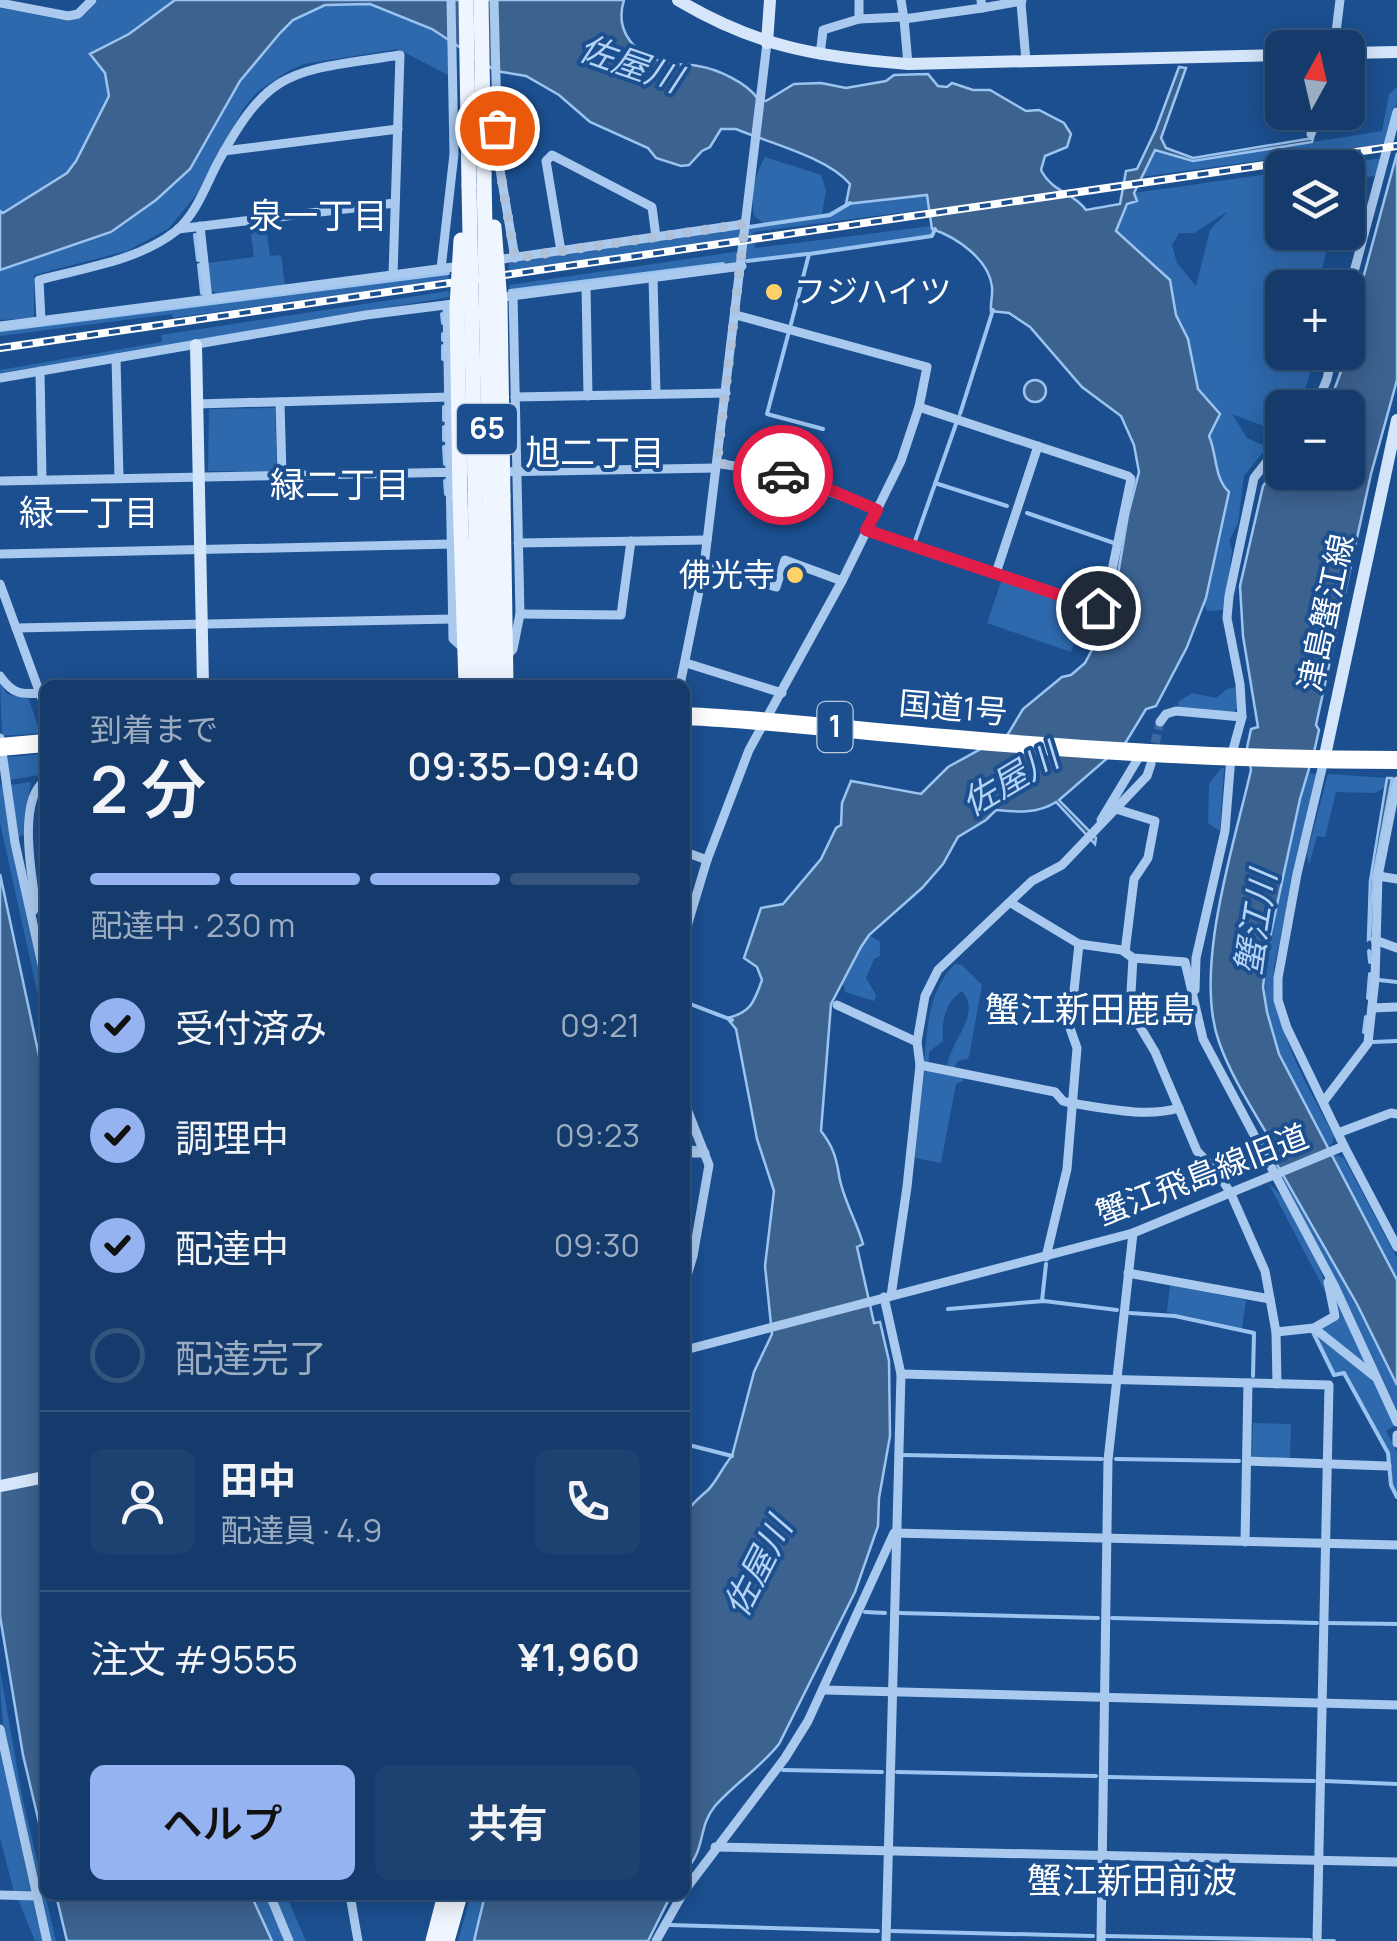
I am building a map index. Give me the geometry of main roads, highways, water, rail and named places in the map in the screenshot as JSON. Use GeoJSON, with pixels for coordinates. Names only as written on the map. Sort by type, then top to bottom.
{"type":"FeatureCollection","features":[{"type":"Feature","properties":{"kind":"highway","name":"国道1号"},"geometry":{"type":"LineString","coordinates":[[690,716],[1144,756],[1397,760]]}},
{"type":"Feature","properties":{"kind":"highway"},"geometry":{"type":"LineString","coordinates":[[1,744],[40,743]]}},
{"type":"Feature","properties":{"kind":"main road","name":"65"},"geometry":{"type":"LineString","coordinates":[[466,0],[482,65],[469,185],[479,680]]}},
{"type":"Feature","properties":{"kind":"main road","name":"65"},"geometry":{"type":"LineString","coordinates":[[482,0],[493,680]]}},
{"type":"Feature","properties":{"kind":"main road","name":"65"},"geometry":{"type":"LineString","coordinates":[[484,174],[494,229],[500,302],[506,680]]}},
{"type":"Feature","properties":{"kind":"main road","name":"65"},"geometry":{"type":"LineString","coordinates":[[466,680],[457,306],[463,202],[469,185]]}},
{"type":"Feature","properties":{"kind":"main road"},"geometry":{"type":"LineString","coordinates":[[433,1941],[445,1900]]}},
{"type":"Feature","properties":{"kind":"main road"},"geometry":{"type":"LineString","coordinates":[[446,1941],[458,1900]]}},
{"type":"Feature","properties":{"kind":"water","name":"佐屋川"},"geometry":{"type":"Polygon","coordinates":[[[175,0],[624,0],[625,32],[645,54],[667,63],[698,66],[723,74],[758,99],[766,101],[794,84],[821,83],[846,88],[886,81],[894,75],[928,74],[938,86],[952,83],[973,90],[990,90],[1026,111],[1039,110],[1064,123],[1071,134],[1067,147],[1045,156],[1041,170],[1051,183],[1086,210],[1120,204],[1126,171],[1137,169],[1179,67],[1186,68],[1161,138],[1166,148],[1193,158],[1313,138],[1312,142],[1193,161],[1155,150],[1134,193],[1137,201],[1127,204],[1116,231],[1170,280],[1198,389],[1220,414],[1209,436],[1221,480],[1229,492],[1206,598],[1187,647],[1156,706],[1146,709],[1126,742],[1059,800],[1096,838],[1095,844],[1056,802],[1019,812],[996,810],[958,837],[943,864],[922,888],[869,935],[831,1004],[821,1131],[833,1151],[843,1192],[863,1244],[857,1247],[874,1323],[880,1322],[889,1361],[890,1436],[878,1526],[855,1592],[779,1744],[709,1814],[690,1865],[690,1508],[732,1456],[754,1372],[772,1334],[765,1266],[774,1191],[757,1139],[736,1029],[727,1018],[750,1006],[762,980],[757,967],[744,958],[761,908],[783,904],[821,859],[841,825],[842,803],[851,781],[921,794],[948,767],[1008,734],[1023,709],[1085,663],[1114,598],[1139,472],[1134,445],[1121,416],[1082,387],[1030,327],[1009,313],[991,311],[992,287],[985,267],[961,243],[932,229],[927,195],[846,204],[850,184],[840,174],[813,158],[736,129],[721,129],[710,147],[689,165],[656,158],[648,148],[590,122],[559,95],[526,76],[496,71],[432,29],[370,4],[325,5],[293,20],[240,81],[190,169],[156,200],[111,232],[0,270],[0,211],[3,213],[67,173],[76,161],[109,96],[105,73],[90,54],[129,34],[175,0]]]}},
{"type":"Feature","properties":{"kind":"water","name":"蟹江川"},"geometry":{"type":"Polygon","coordinates":[[[1397,153],[1397,380],[1371,474],[1316,725],[1319,730],[1267,951],[1263,987],[1279,1054],[1397,1280],[1397,1385],[1357,1304],[1275,1161],[1280,1157],[1225,1057],[1212,1012],[1211,979],[1219,907],[1251,770],[1247,748],[1251,729],[1258,727],[1243,636],[1240,586],[1265,483],[1265,490],[1365,490],[1365,390],[1334,390],[1341,370],[1365,370],[1365,271],[1397,153]]]}},
{"type":"Feature","properties":{"kind":"water"},"geometry":{"type":"Polygon","coordinates":[[[1035,380],[1043,383],[1043,399],[1035,402],[1027,399],[1024,391],[1027,383],[1035,380]]]}},
{"type":"Feature","properties":{"kind":"water"},"geometry":{"type":"Polygon","coordinates":[[[1387,778],[1392,778],[1373,878],[1368,940],[1370,881],[1387,778]]]}},
{"type":"Feature","properties":{"kind":"water"},"geometry":{"type":"Polygon","coordinates":[[[0,874],[40,1061],[40,1827],[23,1755],[0,1616],[0,874]]]}},
{"type":"Feature","properties":{"kind":"water"},"geometry":{"type":"Polygon","coordinates":[[[57,1900],[253,1900],[272,1941],[67,1941],[57,1900]]]}},
{"type":"Feature","properties":{"kind":"water"},"geometry":{"type":"Polygon","coordinates":[[[484,1900],[668,1900],[648,1941],[474,1941],[484,1900]]]}},
{"type":"Feature","properties":{"kind":"waterway"},"geometry":{"type":"LineString","coordinates":[[749,227],[830,215],[850,203]]}},
{"type":"Feature","properties":{"kind":"waterway"},"geometry":{"type":"LineString","coordinates":[[791,324],[809,254],[932,236],[935,229]]}},
{"type":"Feature","properties":{"kind":"waterway"},"geometry":{"type":"LineString","coordinates":[[195,235],[198,260]]}},
{"type":"Feature","properties":{"kind":"waterway"},"geometry":{"type":"LineString","coordinates":[[747,261],[807,254]]}},
{"type":"Feature","properties":{"kind":"waterway"},"geometry":{"type":"LineString","coordinates":[[510,291],[723,264]]}},
{"type":"Feature","properties":{"kind":"waterway"},"geometry":{"type":"LineString","coordinates":[[199,265],[202,293]]}},
{"type":"Feature","properties":{"kind":"waterway"},"geometry":{"type":"LineString","coordinates":[[0,330],[448,273]]}},
{"type":"Feature","properties":{"kind":"waterway"},"geometry":{"type":"LineString","coordinates":[[960,414],[993,310]]}},
{"type":"Feature","properties":{"kind":"waterway"},"geometry":{"type":"LineString","coordinates":[[442,314],[443,323]]}},
{"type":"Feature","properties":{"kind":"waterway"},"geometry":{"type":"LineString","coordinates":[[443,334],[443,340]]}},
{"type":"Feature","properties":{"kind":"waterway"},"geometry":{"type":"LineString","coordinates":[[788,335],[767,414],[823,429]]}},
{"type":"Feature","properties":{"kind":"waterway"},"geometry":{"type":"LineString","coordinates":[[443,346],[443,359]]}},
{"type":"Feature","properties":{"kind":"waterway"},"geometry":{"type":"LineString","coordinates":[[444,407],[444,420]]}},
{"type":"Feature","properties":{"kind":"waterway"},"geometry":{"type":"LineString","coordinates":[[915,541],[956,424]]}},
{"type":"Feature","properties":{"kind":"waterway"},"geometry":{"type":"LineString","coordinates":[[444,427],[444,440]]}},
{"type":"Feature","properties":{"kind":"waterway"},"geometry":{"type":"LineString","coordinates":[[444,447],[445,464]]}},
{"type":"Feature","properties":{"kind":"waterway"},"geometry":{"type":"LineString","coordinates":[[445,481],[446,494]]}},
{"type":"Feature","properties":{"kind":"waterway"},"geometry":{"type":"LineString","coordinates":[[935,483],[1007,506]]}},
{"type":"Feature","properties":{"kind":"waterway"},"geometry":{"type":"LineString","coordinates":[[1027,513],[1114,543]]}},
{"type":"Feature","properties":{"kind":"waterway"},"geometry":{"type":"LineString","coordinates":[[1369,951],[1370,962]]}},
{"type":"Feature","properties":{"kind":"waterway"},"geometry":{"type":"LineString","coordinates":[[1368,998],[1370,974]]}},
{"type":"Feature","properties":{"kind":"waterway"},"geometry":{"type":"LineString","coordinates":[[1379,980],[1397,982]]}},
{"type":"Feature","properties":{"kind":"waterway"},"geometry":{"type":"LineString","coordinates":[[690,1004],[732,1020]]}},
{"type":"Feature","properties":{"kind":"waterway"},"geometry":{"type":"LineString","coordinates":[[1364,1032],[1366,1017]]}},
{"type":"Feature","properties":{"kind":"waterway"},"geometry":{"type":"LineString","coordinates":[[1373,1042],[1397,1041]]}},
{"type":"Feature","properties":{"kind":"waterway"},"geometry":{"type":"LineString","coordinates":[[690,1147],[696,1148]]}},
{"type":"Feature","properties":{"kind":"waterway"},"geometry":{"type":"LineString","coordinates":[[1042,1301],[1046,1264]]}},
{"type":"Feature","properties":{"kind":"waterway"},"geometry":{"type":"LineString","coordinates":[[948,1309],[1044,1301],[1117,1310]]}},
{"type":"Feature","properties":{"kind":"waterway"},"geometry":{"type":"LineString","coordinates":[[1130,1313],[1175,1316],[1254,1333],[1253,1376]]}},
{"type":"Feature","properties":{"kind":"waterway"},"geometry":{"type":"LineString","coordinates":[[1312,1330],[1334,1375],[1344,1373],[1388,1453],[1391,1485],[1397,1497]]}},
{"type":"Feature","properties":{"kind":"waterway"},"geometry":{"type":"LineString","coordinates":[[690,1445],[732,1456]]}},
{"type":"Feature","properties":{"kind":"waterway"},"geometry":{"type":"LineString","coordinates":[[903,1455],[1102,1459]]}},
{"type":"Feature","properties":{"kind":"waterway"},"geometry":{"type":"LineString","coordinates":[[1116,1459],[1239,1461]]}},
{"type":"Feature","properties":{"kind":"waterway"},"geometry":{"type":"LineString","coordinates":[[865,1612],[885,1613]]}},
{"type":"Feature","properties":{"kind":"waterway"},"geometry":{"type":"LineString","coordinates":[[900,1613],[1098,1618]]}},
{"type":"Feature","properties":{"kind":"waterway"},"geometry":{"type":"LineString","coordinates":[[1112,1618],[1317,1623]]}},
{"type":"Feature","properties":{"kind":"waterway"},"geometry":{"type":"LineString","coordinates":[[1327,1623],[1397,1624]]}},
{"type":"Feature","properties":{"kind":"waterway"},"geometry":{"type":"LineString","coordinates":[[783,1770],[882,1772]]}},
{"type":"Feature","properties":{"kind":"waterway"},"geometry":{"type":"LineString","coordinates":[[897,1772],[1096,1776]]}},
{"type":"Feature","properties":{"kind":"waterway"},"geometry":{"type":"LineString","coordinates":[[1108,1777],[1314,1781]]}},
{"type":"Feature","properties":{"kind":"waterway"},"geometry":{"type":"LineString","coordinates":[[1324,1781],[1397,1784]]}},
{"type":"Feature","properties":{"kind":"waterway"},"geometry":{"type":"LineString","coordinates":[[670,1925],[878,1931]]}},
{"type":"Feature","properties":{"kind":"waterway"},"geometry":{"type":"LineString","coordinates":[[892,1931],[1093,1936]]}},
{"type":"Feature","properties":{"kind":"waterway"},"geometry":{"type":"LineString","coordinates":[[1105,1936],[1310,1940]]}},
{"type":"Feature","properties":{"kind":"waterway"},"geometry":{"type":"LineString","coordinates":[[1321,1941],[1334,1941]]}},
{"type":"Feature","properties":{"kind":"tunnel"},"geometry":{"type":"LineString","coordinates":[[1152,756],[1160,722]]}},
{"type":"Feature","properties":{"kind":"railway"},"geometry":{"type":"LineString","coordinates":[[0,348],[1397,146]]}},
{"type":"Feature","properties":{"kind":"place","name":"フジハイツ"},"geometry":{"type":"Point","coordinates":[774,292]}},
{"type":"Feature","properties":{"kind":"place","name":"佛光寺"},"geometry":{"type":"Point","coordinates":[795,575]}},
{"type":"Feature","properties":{"kind":"district","name":"泉一丁目"},"geometry":{"type":"Point","coordinates":[318,216]}},
{"type":"Feature","properties":{"kind":"district","name":"旭二丁目"},"geometry":{"type":"Point","coordinates":[595,453]}},
{"type":"Feature","properties":{"kind":"district","name":"緑二丁目"},"geometry":{"type":"Point","coordinates":[340,485]}},
{"type":"Feature","properties":{"kind":"district","name":"緑一丁目"},"geometry":{"type":"Point","coordinates":[89,513]}},
{"type":"Feature","properties":{"kind":"district","name":"蟹江新田鹿島"},"geometry":{"type":"Point","coordinates":[1090,1010]}},
{"type":"Feature","properties":{"kind":"district","name":"蟹江新田前波"},"geometry":{"type":"Point","coordinates":[1132,1881]}}]}
